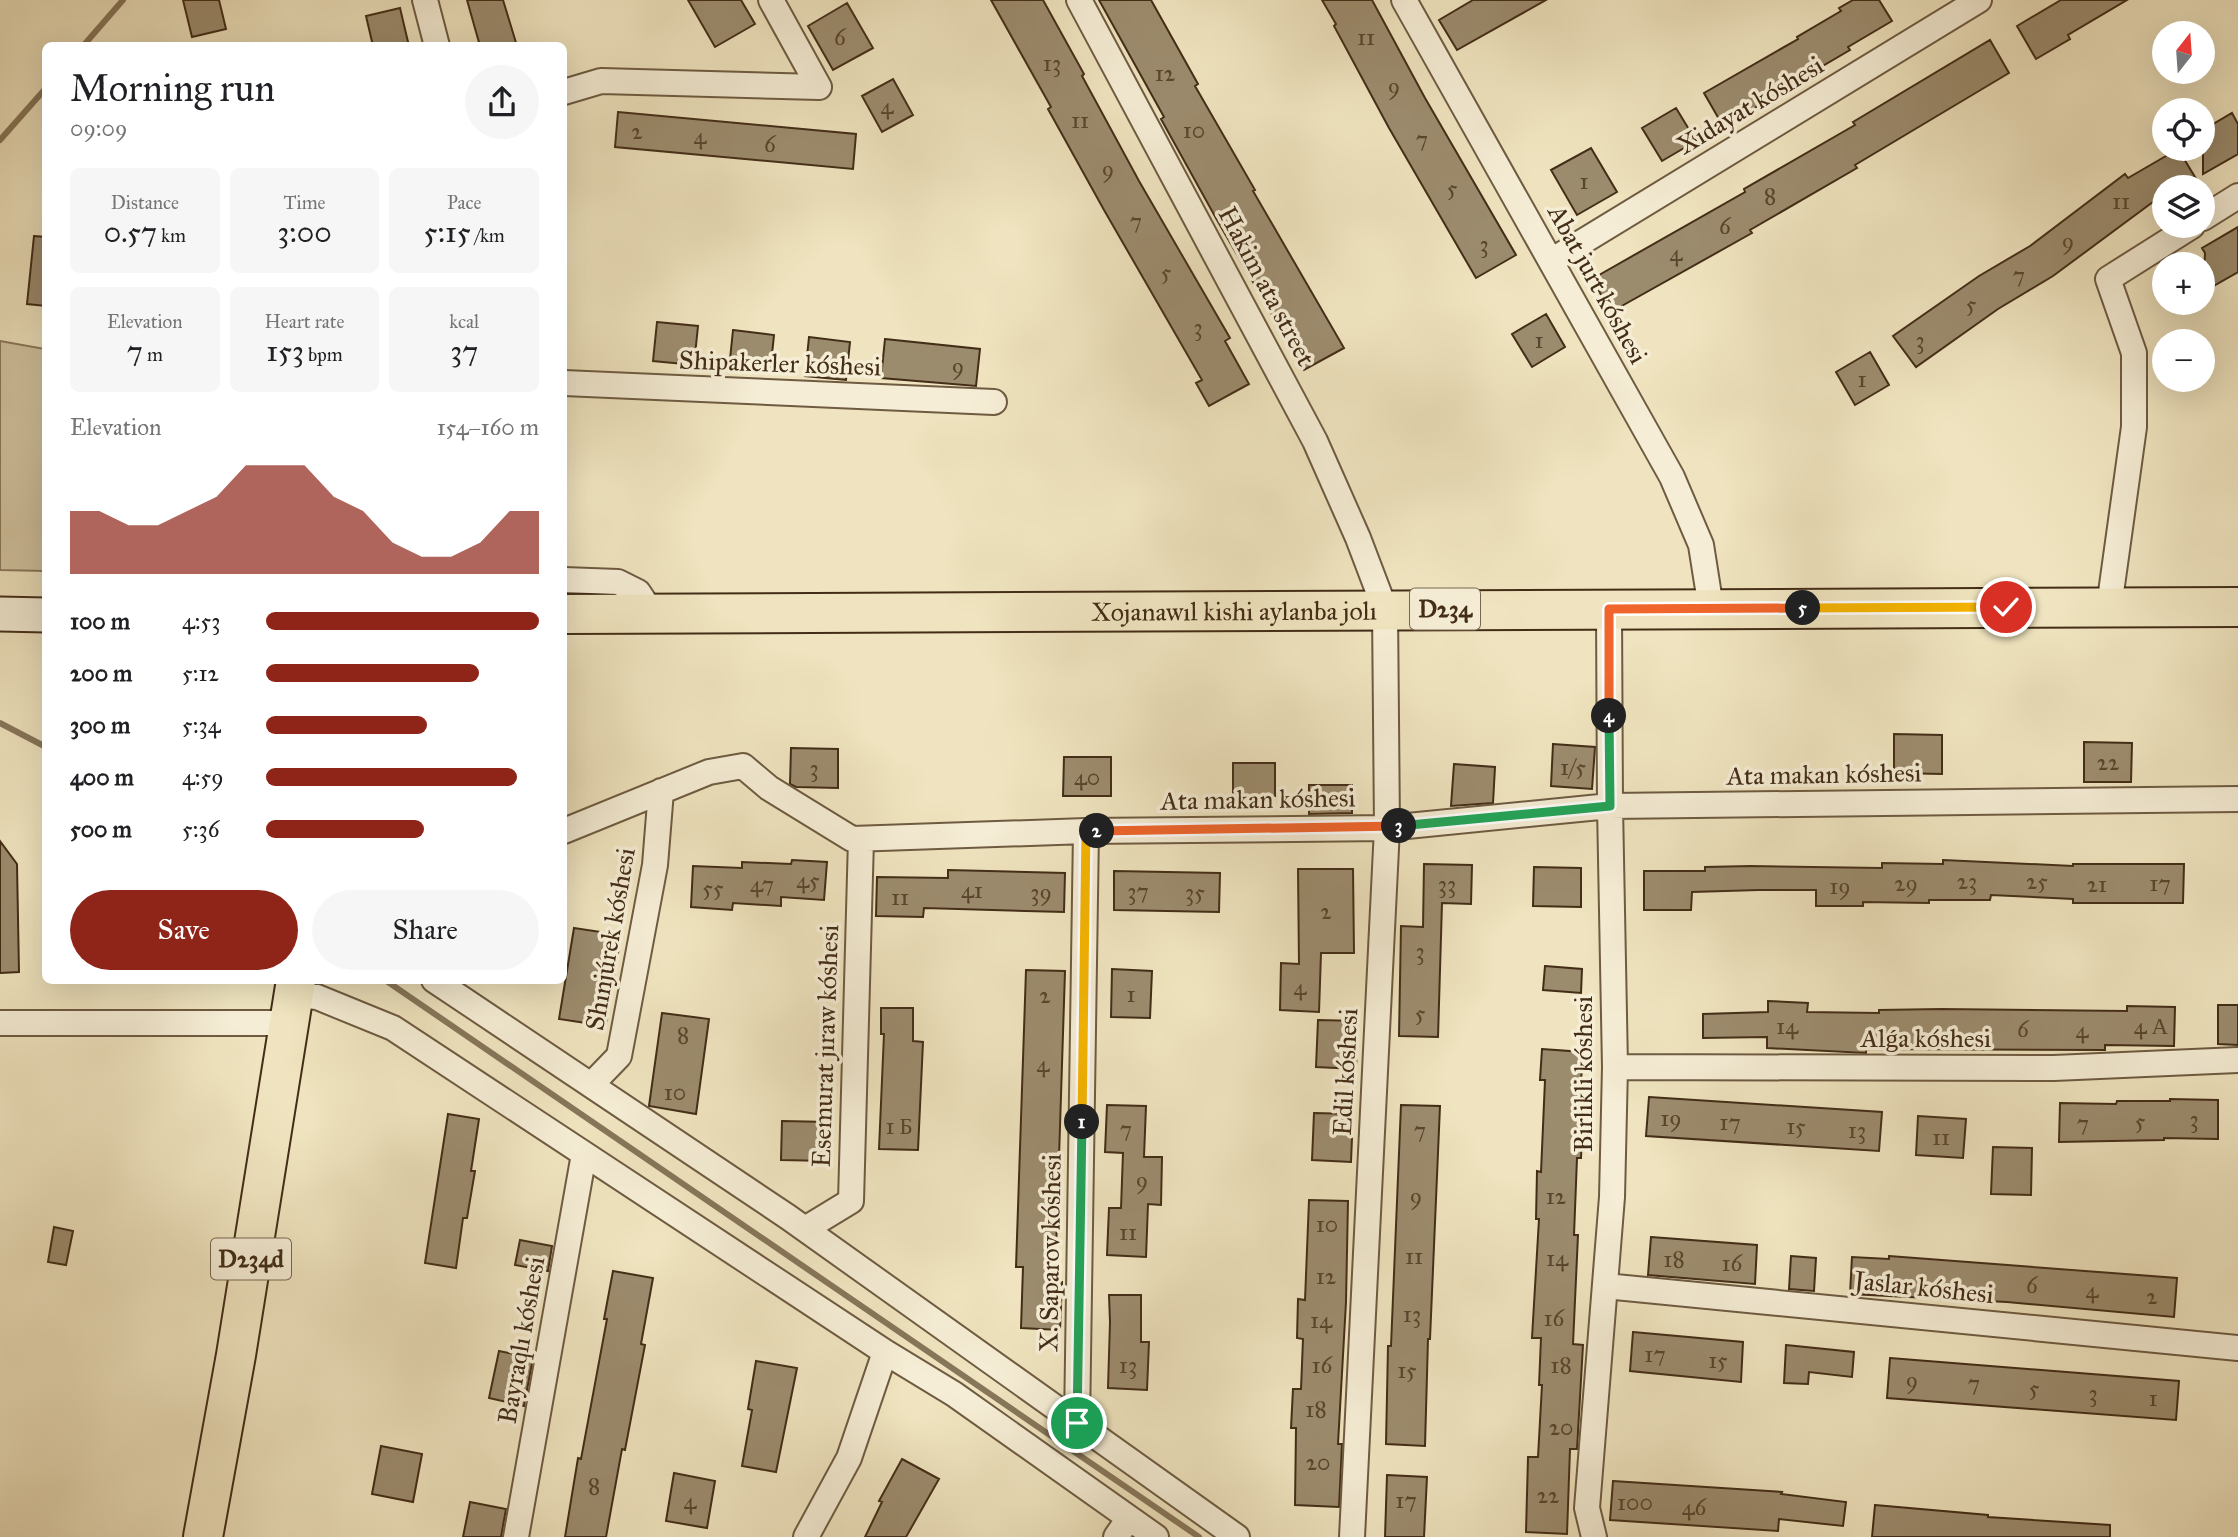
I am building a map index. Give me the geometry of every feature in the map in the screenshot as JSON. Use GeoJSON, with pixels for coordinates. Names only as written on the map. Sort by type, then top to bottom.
{"type":"FeatureCollection","features":[{"type":"Feature","properties":{"kind":"main road","name":"Xojanawıl kishi aylanba jolı"},"geometry":{"type":"LineString","coordinates":[[567,614],[2238,607]]}},
{"type":"Feature","properties":{"kind":"main road","name":"Xojanawıl kishi aylanba jolı"},"geometry":{"type":"LineString","coordinates":[[567,635],[652,613]]}},
{"type":"Feature","properties":{"kind":"main road"},"geometry":{"type":"LineString","coordinates":[[0,614],[42,615]]}},
{"type":"Feature","properties":{"kind":"main road","name":"D234d"},"geometry":{"type":"LineString","coordinates":[[203,1537],[236,1355],[292,999]]}},
{"type":"Feature","properties":{"kind":"street"},"geometry":{"type":"LineString","coordinates":[[425,0],[436,42]]}},
{"type":"Feature","properties":{"kind":"street"},"geometry":{"type":"LineString","coordinates":[[567,91],[601,81],[819,87],[771,0]]}},
{"type":"Feature","properties":{"kind":"street","name":"Hakim ata street"},"geometry":{"type":"LineString","coordinates":[[1079,0],[1315,441],[1358,538],[1385,609]]}},
{"type":"Feature","properties":{"kind":"street","name":"Xidayat kóshesi"},"geometry":{"type":"LineString","coordinates":[[1551,261],[1979,0]]}},
{"type":"Feature","properties":{"kind":"street","name":"Abat jurt kóshesi"},"geometry":{"type":"LineString","coordinates":[[1413,3],[1551,261],[1672,477],[1700,545],[1711,608]]}},
{"type":"Feature","properties":{"kind":"street"},"geometry":{"type":"LineString","coordinates":[[2215,211],[2238,197]]}},
{"type":"Feature","properties":{"kind":"street"},"geometry":{"type":"LineString","coordinates":[[2109,607],[2134,427],[2134,353],[2108,279],[2173,238]]}},
{"type":"Feature","properties":{"kind":"street","name":"Shipakerler kóshesi"},"geometry":{"type":"LineString","coordinates":[[567,383],[994,402]]}},
{"type":"Feature","properties":{"kind":"street"},"geometry":{"type":"LineString","coordinates":[[567,580],[618,582],[638,592],[652,613]]}},
{"type":"Feature","properties":{"kind":"street","name":"Edil kóshesi"},"geometry":{"type":"LineString","coordinates":[[1353,1537],[1387,828],[1385,609]]}},
{"type":"Feature","properties":{"kind":"street","name":"Birlikli kóshesi"},"geometry":{"type":"LineString","coordinates":[[1596,1536],[1587,1508],[1612,1197],[1615,1067],[1609,609]]}},
{"type":"Feature","properties":{"kind":"street","name":"Ata makan kóshesi"},"geometry":{"type":"LineString","coordinates":[[567,830],[709,772],[743,766],[769,788],[852,839],[1086,831],[1387,828],[1610,806],[2238,799]]}},
{"type":"Feature","properties":{"kind":"street","name":"Shınjúrek kóshesi"},"geometry":{"type":"LineString","coordinates":[[591,1085],[619,1056],[655,865],[661,791]]}},
{"type":"Feature","properties":{"kind":"street","name":"X. Saparov kóshesi"},"geometry":{"type":"LineString","coordinates":[[1077,1423],[1086,831]]}},
{"type":"Feature","properties":{"kind":"street","name":"Esemurat jıraw kóshesi"},"geometry":{"type":"LineString","coordinates":[[805,1229],[851,1201],[861,839]]}},
{"type":"Feature","properties":{"kind":"street"},"geometry":{"type":"LineString","coordinates":[[440,984],[805,1229],[1237,1537]]}},
{"type":"Feature","properties":{"kind":"street"},"geometry":{"type":"LineString","coordinates":[[0,1023],[317,997],[393,1028],[885,1352],[954,1394],[1122,1528],[1156,1537]]}},
{"type":"Feature","properties":{"kind":"street","name":"Alǵa kóshesi"},"geometry":{"type":"LineString","coordinates":[[1615,1067],[2054,1068],[2238,1060]]}},
{"type":"Feature","properties":{"kind":"street","name":"Bayraqlı kóshesi"},"geometry":{"type":"LineString","coordinates":[[516,1537],[584,1154]]}},
{"type":"Feature","properties":{"kind":"street","name":"Jaslar kóshesi"},"geometry":{"type":"LineString","coordinates":[[1605,1286],[2238,1348]]}},
{"type":"Feature","properties":{"kind":"street"},"geometry":{"type":"LineString","coordinates":[[806,1537],[849,1458],[885,1352]]}},
{"type":"Feature","properties":{"kind":"shaded area"},"geometry":{"type":"Polygon","coordinates":[[[0,341],[42,348],[42,571],[0,570],[0,341]]]}},
{"type":"Feature","properties":{"kind":"building"},"geometry":{"type":"Polygon","coordinates":[[[183,0],[219,0],[226,29],[192,37],[183,0]]]}},
{"type":"Feature","properties":{"kind":"building"},"geometry":{"type":"Polygon","coordinates":[[[467,0],[503,0],[516,42],[479,42],[467,0]]]}},
{"type":"Feature","properties":{"kind":"building"},"geometry":{"type":"Polygon","coordinates":[[[688,0],[741,0],[755,24],[715,47],[688,0]]]}},
{"type":"Feature","properties":{"kind":"building"},"geometry":{"type":"Polygon","coordinates":[[[991,0],[1043,0],[1139,181],[1230,338],[1225,341],[1249,384],[1209,406],[1196,383],[1202,380],[1104,210],[1048,109],[1051,107],[991,0]]]}},
{"type":"Feature","properties":{"kind":"building"},"geometry":{"type":"Polygon","coordinates":[[[1099,0],[1151,0],[1198,84],[1195,86],[1255,190],[1253,191],[1344,348],[1304,370],[1161,119],[1164,117],[1099,0]]]}},
{"type":"Feature","properties":{"kind":"building"},"geometry":{"type":"Polygon","coordinates":[[[1322,0],[1372,0],[1516,255],[1476,278],[1389,128],[1322,0]]]}},
{"type":"Feature","properties":{"kind":"building"},"geometry":{"type":"Polygon","coordinates":[[[1473,0],[1546,0],[1457,50],[1439,20],[1473,0]]]}},
{"type":"Feature","properties":{"kind":"building"},"geometry":{"type":"Polygon","coordinates":[[[1853,0],[1879,0],[1892,21],[1848,47],[1850,50],[1804,77],[1805,79],[1723,126],[1704,93],[1798,39],[1797,37],[1841,11],[1839,8],[1853,0]]]}},
{"type":"Feature","properties":{"kind":"building"},"geometry":{"type":"Polygon","coordinates":[[[2061,0],[2127,0],[2068,35],[2070,39],[2036,59],[2017,26],[2061,0]]]}},
{"type":"Feature","properties":{"kind":"building"},"geometry":{"type":"Polygon","coordinates":[[[847,3],[873,48],[833,70],[808,26],[847,3]]]}},
{"type":"Feature","properties":{"kind":"building"},"geometry":{"type":"Polygon","coordinates":[[[400,8],[408,42],[372,42],[366,16],[400,8]]]}},
{"type":"Feature","properties":{"kind":"building"},"geometry":{"type":"Polygon","coordinates":[[[1990,40],[2009,73],[1855,165],[1857,168],[1750,230],[1752,233],[1611,312],[1592,279],[1745,192],[1744,189],[1855,125],[1853,122],[1990,40]]]}},
{"type":"Feature","properties":{"kind":"building"},"geometry":{"type":"Polygon","coordinates":[[[893,79],[913,115],[882,132],[862,96],[893,79]]]}},
{"type":"Feature","properties":{"kind":"building"},"geometry":{"type":"Polygon","coordinates":[[[1676,108],[1696,141],[1662,161],[1642,128],[1676,108]]]}},
{"type":"Feature","properties":{"kind":"building"},"geometry":{"type":"Polygon","coordinates":[[[618,112],[856,134],[853,169],[615,147],[618,112]]]}},
{"type":"Feature","properties":{"kind":"building"},"geometry":{"type":"Polygon","coordinates":[[[2232,113],[2238,124],[2238,154],[2203,174],[2203,161],[2215,161],[2215,123],[2232,113]]]}},
{"type":"Feature","properties":{"kind":"building"},"geometry":{"type":"Polygon","coordinates":[[[1591,148],[1617,192],[1577,215],[1551,170],[1591,148]]]}},
{"type":"Feature","properties":{"kind":"building"},"geometry":{"type":"Polygon","coordinates":[[[2157,161],[2185,161],[2194,175],[2152,175],[2152,203],[2053,276],[1998,309],[1916,367],[1893,336],[1979,276],[2030,246],[2125,174],[2128,178],[2157,161]]]}},
{"type":"Feature","properties":{"kind":"building"},"geometry":{"type":"Polygon","coordinates":[[[2238,227],[2238,272],[2215,285],[2215,252],[2204,252],[2202,248],[2238,227]]]}},
{"type":"Feature","properties":{"kind":"building"},"geometry":{"type":"Polygon","coordinates":[[[34,236],[42,237],[42,306],[27,304],[34,236]]]}},
{"type":"Feature","properties":{"kind":"building"},"geometry":{"type":"Polygon","coordinates":[[[1546,314],[1565,347],[1532,367],[1512,334],[1546,314]]]}},
{"type":"Feature","properties":{"kind":"building"},"geometry":{"type":"Polygon","coordinates":[[[657,322],[698,326],[694,365],[653,361],[657,322]]]}},
{"type":"Feature","properties":{"kind":"building"},"geometry":{"type":"Polygon","coordinates":[[[733,330],[774,335],[770,373],[729,369],[733,330]]]}},
{"type":"Feature","properties":{"kind":"building"},"geometry":{"type":"Polygon","coordinates":[[[809,337],[850,342],[846,380],[805,376],[809,337]]]}},
{"type":"Feature","properties":{"kind":"building"},"geometry":{"type":"Polygon","coordinates":[[[885,339],[980,349],[976,386],[881,378],[885,339]]]}},
{"type":"Feature","properties":{"kind":"building"},"geometry":{"type":"Polygon","coordinates":[[[1870,352],[1889,385],[1855,405],[1836,372],[1870,352]]]}},
{"type":"Feature","properties":{"kind":"building"},"geometry":{"type":"Polygon","coordinates":[[[1894,734],[1942,735],[1942,774],[1894,773],[1894,734]]]}},
{"type":"Feature","properties":{"kind":"building"},"geometry":{"type":"Polygon","coordinates":[[[2084,742],[2132,743],[2131,782],[2084,782],[2084,742]]]}},
{"type":"Feature","properties":{"kind":"building"},"geometry":{"type":"Polygon","coordinates":[[[1553,744],[1595,747],[1592,789],[1551,786],[1553,744]]]}},
{"type":"Feature","properties":{"kind":"building"},"geometry":{"type":"Polygon","coordinates":[[[791,748],[838,749],[838,788],[796,787],[790,784],[791,748]]]}},
{"type":"Feature","properties":{"kind":"building"},"geometry":{"type":"Polygon","coordinates":[[[1064,757],[1111,757],[1111,796],[1063,796],[1064,757]]]}},
{"type":"Feature","properties":{"kind":"building"},"geometry":{"type":"Polygon","coordinates":[[[1233,763],[1275,763],[1275,796],[1233,796],[1233,763]]]}},
{"type":"Feature","properties":{"kind":"building"},"geometry":{"type":"Polygon","coordinates":[[[1454,764],[1495,767],[1493,803],[1451,806],[1454,764]]]}},
{"type":"Feature","properties":{"kind":"building"},"geometry":{"type":"Polygon","coordinates":[[[1309,785],[1352,785],[1352,813],[1309,814],[1309,785]]]}},
{"type":"Feature","properties":{"kind":"building"},"geometry":{"type":"Polygon","coordinates":[[[0,841],[17,864],[19,972],[0,973],[0,841]]]}},
{"type":"Feature","properties":{"kind":"building"},"geometry":{"type":"Polygon","coordinates":[[[792,860],[827,862],[824,900],[781,897],[781,906],[733,903],[732,910],[691,907],[693,866],[742,868],[742,862],[791,864],[792,860]]]}},
{"type":"Feature","properties":{"kind":"building"},"geometry":{"type":"Polygon","coordinates":[[[1943,860],[2073,866],[2184,864],[2183,903],[2073,903],[2073,899],[1991,895],[1990,900],[1863,902],[1863,906],[1816,906],[1816,890],[1759,890],[1692,892],[1691,910],[1644,910],[1644,871],[1705,871],[1705,867],[1751,866],[1882,868],[1882,863],[1943,864],[1943,860]]]}},
{"type":"Feature","properties":{"kind":"building"},"geometry":{"type":"Polygon","coordinates":[[[1424,864],[1472,865],[1471,904],[1442,903],[1438,1037],[1399,1036],[1401,926],[1423,927],[1424,864]]]}},
{"type":"Feature","properties":{"kind":"building"},"geometry":{"type":"Polygon","coordinates":[[[1534,867],[1581,868],[1581,907],[1533,906],[1534,867]]]}},
{"type":"Feature","properties":{"kind":"building"},"geometry":{"type":"Polygon","coordinates":[[[1298,869],[1353,869],[1354,953],[1321,953],[1319,1012],[1280,1010],[1281,963],[1299,964],[1298,869]]]}},
{"type":"Feature","properties":{"kind":"building"},"geometry":{"type":"Polygon","coordinates":[[[948,870],[1065,873],[1064,912],[924,908],[923,917],[876,916],[877,877],[948,878],[948,870]]]}},
{"type":"Feature","properties":{"kind":"building"},"geometry":{"type":"Polygon","coordinates":[[[1114,871],[1220,873],[1219,912],[1114,910],[1114,871]]]}},
{"type":"Feature","properties":{"kind":"building"},"geometry":{"type":"Polygon","coordinates":[[[574,928],[621,935],[606,1026],[559,1019],[565,984],[567,984],[574,928]]]}},
{"type":"Feature","properties":{"kind":"building"},"geometry":{"type":"Polygon","coordinates":[[[1545,966],[1582,969],[1581,993],[1543,990],[1545,966]]]}},
{"type":"Feature","properties":{"kind":"building"},"geometry":{"type":"Polygon","coordinates":[[[1112,969],[1152,971],[1150,1018],[1111,1017],[1112,969]]]}},
{"type":"Feature","properties":{"kind":"building"},"geometry":{"type":"Polygon","coordinates":[[[1026,970],[1065,971],[1055,1282],[1062,1282],[1060,1330],[1021,1328],[1023,1267],[1016,1267],[1026,970]]]}},
{"type":"Feature","properties":{"kind":"building"},"geometry":{"type":"Polygon","coordinates":[[[1768,1001],[1808,1003],[1807,1012],[1879,1013],[1879,1010],[1941,1009],[2127,1011],[2127,1006],[2175,1007],[2174,1046],[2105,1045],[2105,1050],[1866,1049],[1866,1053],[1767,1048],[1767,1037],[1703,1038],[1703,1014],[1768,1012],[1768,1001]]]}},
{"type":"Feature","properties":{"kind":"building"},"geometry":{"type":"Polygon","coordinates":[[[2218,1005],[2238,1005],[2238,1045],[2218,1044],[2218,1005]]]}},
{"type":"Feature","properties":{"kind":"building"},"geometry":{"type":"Polygon","coordinates":[[[881,1008],[913,1008],[913,1041],[923,1042],[918,1150],[879,1149],[884,1034],[881,1034],[881,1008]]]}},
{"type":"Feature","properties":{"kind":"building"},"geometry":{"type":"Polygon","coordinates":[[[662,1013],[709,1019],[696,1114],[649,1106],[662,1013]]]}},
{"type":"Feature","properties":{"kind":"building"},"geometry":{"type":"Polygon","coordinates":[[[1318,1020],[1358,1021],[1356,1069],[1316,1067],[1318,1020]]]}},
{"type":"Feature","properties":{"kind":"building"},"geometry":{"type":"Polygon","coordinates":[[[1542,1049],[1583,1052],[1579,1111],[1583,1111],[1581,1158],[1577,1158],[1574,1235],[1578,1235],[1573,1344],[1583,1345],[1577,1449],[1570,1449],[1567,1534],[1526,1532],[1528,1457],[1538,1457],[1542,1385],[1539,1385],[1541,1338],[1532,1338],[1539,1219],[1536,1219],[1537,1171],[1541,1172],[1545,1080],[1540,1080],[1542,1049]]]}},
{"type":"Feature","properties":{"kind":"building"},"geometry":{"type":"Polygon","coordinates":[[[1649,1097],[1882,1112],[1879,1151],[1646,1136],[1649,1097]]]}},
{"type":"Feature","properties":{"kind":"building"},"geometry":{"type":"Polygon","coordinates":[[[2218,1100],[2218,1139],[2059,1142],[2060,1103],[2116,1104],[2117,1101],[2218,1100]]]}},
{"type":"Feature","properties":{"kind":"building"},"geometry":{"type":"Polygon","coordinates":[[[1107,1105],[1146,1106],[1144,1157],[1162,1157],[1161,1205],[1148,1204],[1146,1257],[1107,1255],[1109,1208],[1121,1208],[1123,1153],[1105,1152],[1107,1105]]]}},
{"type":"Feature","properties":{"kind":"building"},"geometry":{"type":"Polygon","coordinates":[[[1401,1105],[1440,1106],[1425,1446],[1386,1444],[1388,1346],[1391,1346],[1401,1105]]]}},
{"type":"Feature","properties":{"kind":"building"},"geometry":{"type":"Polygon","coordinates":[[[1314,1113],[1353,1114],[1351,1162],[1312,1160],[1314,1113]]]}},
{"type":"Feature","properties":{"kind":"building"},"geometry":{"type":"Polygon","coordinates":[[[448,1114],[479,1119],[471,1171],[475,1171],[467,1218],[463,1218],[456,1268],[425,1263],[448,1114]]]}},
{"type":"Feature","properties":{"kind":"building"},"geometry":{"type":"Polygon","coordinates":[[[1918,1116],[1966,1119],[1963,1158],[1916,1155],[1918,1116]]]}},
{"type":"Feature","properties":{"kind":"building"},"geometry":{"type":"Polygon","coordinates":[[[782,1121],[830,1122],[829,1161],[781,1160],[782,1121]]]}},
{"type":"Feature","properties":{"kind":"building"},"geometry":{"type":"Polygon","coordinates":[[[1993,1147],[2032,1148],[2031,1195],[1991,1194],[1993,1147]]]}},
{"type":"Feature","properties":{"kind":"building"},"geometry":{"type":"Polygon","coordinates":[[[1309,1200],[1348,1201],[1346,1302],[1338,1444],[1342,1444],[1339,1507],[1295,1505],[1296,1428],[1291,1428],[1293,1389],[1301,1389],[1303,1339],[1297,1338],[1298,1299],[1305,1300],[1309,1200]]]}},
{"type":"Feature","properties":{"kind":"building"},"geometry":{"type":"Polygon","coordinates":[[[54,1227],[73,1231],[66,1265],[48,1262],[54,1227]]]}},
{"type":"Feature","properties":{"kind":"building"},"geometry":{"type":"Polygon","coordinates":[[[1651,1237],[1757,1245],[1755,1284],[1648,1275],[1651,1237]]]}},
{"type":"Feature","properties":{"kind":"building"},"geometry":{"type":"Polygon","coordinates":[[[520,1240],[552,1246],[548,1271],[515,1265],[520,1240]]]}},
{"type":"Feature","properties":{"kind":"building"},"geometry":{"type":"Polygon","coordinates":[[[1791,1256],[1816,1258],[1814,1291],[1789,1289],[1791,1256]]]}},
{"type":"Feature","properties":{"kind":"building"},"geometry":{"type":"Polygon","coordinates":[[[1889,1256],[2177,1278],[2174,1317],[2007,1302],[1850,1294],[1852,1257],[1889,1259],[1889,1256]]]}},
{"type":"Feature","properties":{"kind":"building"},"geometry":{"type":"Polygon","coordinates":[[[613,1271],[653,1278],[641,1344],[645,1345],[606,1537],[565,1537],[578,1458],[581,1459],[607,1319],[604,1319],[613,1271]]]}},
{"type":"Feature","properties":{"kind":"building"},"geometry":{"type":"Polygon","coordinates":[[[1109,1295],[1141,1295],[1141,1342],[1149,1342],[1147,1390],[1108,1388],[1109,1295]]]}},
{"type":"Feature","properties":{"kind":"building"},"geometry":{"type":"Polygon","coordinates":[[[1633,1332],[1743,1342],[1741,1382],[1630,1371],[1633,1332]]]}},
{"type":"Feature","properties":{"kind":"building"},"geometry":{"type":"Polygon","coordinates":[[[1786,1345],[1854,1352],[1852,1377],[1809,1372],[1808,1384],[1784,1383],[1786,1345]]]}},
{"type":"Feature","properties":{"kind":"building"},"geometry":{"type":"Polygon","coordinates":[[[499,1351],[533,1358],[524,1406],[489,1398],[499,1351]]]}},
{"type":"Feature","properties":{"kind":"building"},"geometry":{"type":"Polygon","coordinates":[[[1890,1358],[2179,1381],[2176,1420],[1887,1398],[1890,1358]]]}},
{"type":"Feature","properties":{"kind":"building"},"geometry":{"type":"Polygon","coordinates":[[[756,1361],[797,1368],[776,1472],[742,1466],[752,1410],[748,1409],[756,1361]]]}},
{"type":"Feature","properties":{"kind":"building"},"geometry":{"type":"Polygon","coordinates":[[[381,1446],[422,1454],[413,1502],[372,1494],[381,1446]]]}},
{"type":"Feature","properties":{"kind":"building"},"geometry":{"type":"Polygon","coordinates":[[[902,1459],[939,1479],[906,1537],[865,1537],[882,1502],[879,1501],[902,1459]]]}},
{"type":"Feature","properties":{"kind":"building"},"geometry":{"type":"Polygon","coordinates":[[[674,1473],[715,1481],[707,1528],[666,1521],[674,1473]]]}},
{"type":"Feature","properties":{"kind":"building"},"geometry":{"type":"Polygon","coordinates":[[[1387,1475],[1427,1477],[1424,1537],[1385,1537],[1387,1475]]]}},
{"type":"Feature","properties":{"kind":"building"},"geometry":{"type":"Polygon","coordinates":[[[1613,1481],[1782,1492],[1781,1494],[1846,1502],[1843,1526],[1779,1519],[1778,1531],[1610,1520],[1613,1481]]]}},
{"type":"Feature","properties":{"kind":"building"},"geometry":{"type":"Polygon","coordinates":[[[470,1502],[506,1509],[501,1537],[463,1537],[470,1502]]]}},
{"type":"Feature","properties":{"kind":"building"},"geometry":{"type":"Polygon","coordinates":[[[1875,1505],[1988,1517],[2110,1525],[2110,1537],[1872,1537],[1875,1505]]]}},
{"type":"Feature","properties":{"kind":"waterway"},"geometry":{"type":"LineString","coordinates":[[86,42],[123,0]]}},
{"type":"Feature","properties":{"kind":"waterway"},"geometry":{"type":"LineString","coordinates":[[0,140],[42,93]]}},
{"type":"Feature","properties":{"kind":"waterway"},"geometry":{"type":"LineString","coordinates":[[0,723],[42,745]]}},
{"type":"Feature","properties":{"kind":"waterway"},"geometry":{"type":"LineString","coordinates":[[391,984],[1199,1537]]}},
{"type":"Feature","properties":{"kind":"route"},"geometry":{"type":"LineString","coordinates":[[1077,1423],[1086,831],[1387,828],[1610,806],[1609,609],[2006,607]]}}]}
